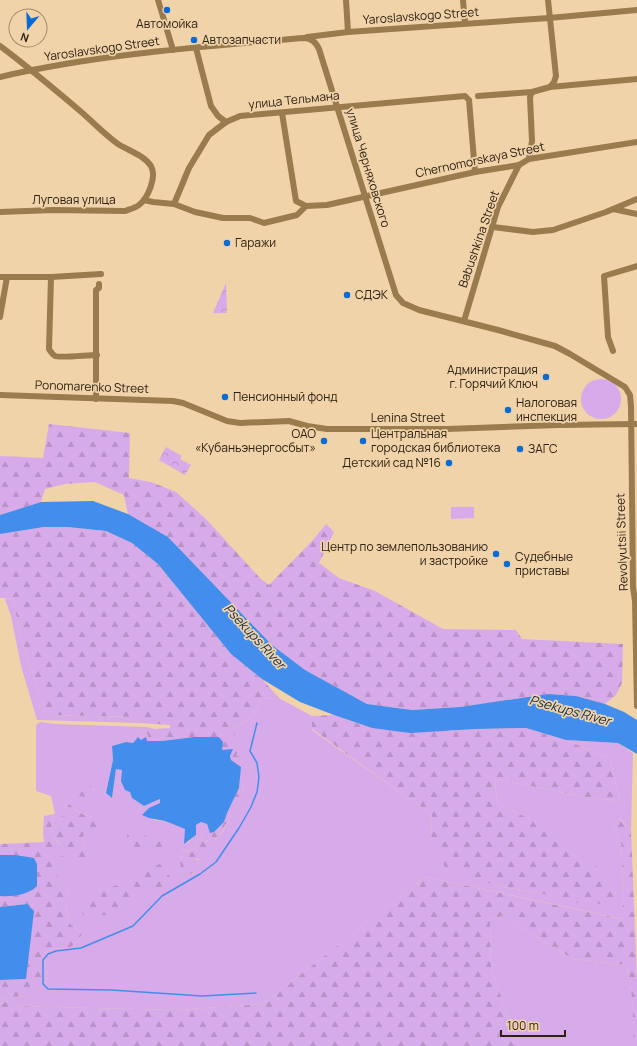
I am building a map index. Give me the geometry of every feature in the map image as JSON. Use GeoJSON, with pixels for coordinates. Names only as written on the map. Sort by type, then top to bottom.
{"type":"FeatureCollection","features":[{"type":"Feature","properties":{"kind":"street"},"geometry":{"type":"LineString","coordinates":[[158,0],[173,50]]}},
{"type":"Feature","properties":{"kind":"street"},"geometry":{"type":"LineString","coordinates":[[346,0],[348,32]]}},
{"type":"Feature","properties":{"kind":"street"},"geometry":{"type":"LineString","coordinates":[[463,0],[465,23]]}},
{"type":"Feature","properties":{"kind":"street"},"geometry":{"type":"LineString","coordinates":[[548,0],[556,76],[550,88]]}},
{"type":"Feature","properties":{"kind":"street","name":"Yaroslavskogo Street"},"geometry":{"type":"LineString","coordinates":[[0,77],[78,62],[173,50],[306,38],[348,32],[549,18],[637,10]]}},
{"type":"Feature","properties":{"kind":"street","name":"улица Черняховского"},"geometry":{"type":"LineString","coordinates":[[306,38],[317,44],[319,49],[396,295],[406,304],[419,310],[464,321]]}},
{"type":"Feature","properties":{"kind":"street"},"geometry":{"type":"LineString","coordinates":[[0,46],[32,70],[119,144],[147,161],[152,168],[153,175],[144,200],[174,204],[195,212],[223,218],[250,218],[264,223],[297,215],[306,206],[296,201],[282,113]]}},
{"type":"Feature","properties":{"kind":"street"},"geometry":{"type":"LineString","coordinates":[[196,48],[211,106],[218,116],[226,122]]}},
{"type":"Feature","properties":{"kind":"street"},"geometry":{"type":"LineString","coordinates":[[478,96],[532,92],[550,88],[637,79]]}},
{"type":"Feature","properties":{"kind":"street"},"geometry":{"type":"LineString","coordinates":[[529,159],[532,141],[530,97],[532,92]]}},
{"type":"Feature","properties":{"kind":"street","name":"улица Тельмана"},"geometry":{"type":"LineString","coordinates":[[174,204],[190,168],[208,135],[226,122],[240,116],[282,113],[338,106],[465,96],[469,100],[475,172]]}},
{"type":"Feature","properties":{"kind":"street","name":"Chernomorskaya Street"},"geometry":{"type":"LineString","coordinates":[[306,206],[327,205],[475,172],[519,165],[529,159],[637,142]]}},
{"type":"Feature","properties":{"kind":"street","name":"Babushkina Street"},"geometry":{"type":"LineString","coordinates":[[464,321],[498,207],[519,165]]}},
{"type":"Feature","properties":{"kind":"street"},"geometry":{"type":"LineString","coordinates":[[493,227],[533,232],[554,230],[612,209],[637,198]]}},
{"type":"Feature","properties":{"kind":"street","name":"Луговая улица"},"geometry":{"type":"LineString","coordinates":[[0,212],[53,210],[125,211],[138,205],[144,200]]}},
{"type":"Feature","properties":{"kind":"street"},"geometry":{"type":"LineString","coordinates":[[612,209],[637,214]]}},
{"type":"Feature","properties":{"kind":"street"},"geometry":{"type":"LineString","coordinates":[[613,351],[608,337],[604,276],[637,266]]}},
{"type":"Feature","properties":{"kind":"street"},"geometry":{"type":"LineString","coordinates":[[0,276],[101,274]]}},
{"type":"Feature","properties":{"kind":"street"},"geometry":{"type":"LineString","coordinates":[[51,276],[49,349],[53,355],[59,357],[97,355]]}},
{"type":"Feature","properties":{"kind":"street"},"geometry":{"type":"LineString","coordinates":[[0,317],[7,277]]}},
{"type":"Feature","properties":{"kind":"street"},"geometry":{"type":"LineString","coordinates":[[96,399],[96,290],[99,288],[99,284]]}},
{"type":"Feature","properties":{"kind":"street","name":"Revolyutsii Street"},"geometry":{"type":"LineString","coordinates":[[464,321],[555,346],[626,387],[630,395],[634,424],[631,494],[635,585],[637,706]]}},
{"type":"Feature","properties":{"kind":"street","name":"Ponomarenko Street"},"geometry":{"type":"LineString","coordinates":[[0,395],[173,401],[183,403]]}},
{"type":"Feature","properties":{"kind":"street","name":"Lenina Street"},"geometry":{"type":"LineString","coordinates":[[183,403],[228,421],[240,423],[289,422],[327,429],[447,429],[634,424]]}},
{"type":"Feature","properties":{"kind":"street"},"geometry":{"type":"LineString","coordinates":[[633,560],[637,570]]}},
{"type":"Feature","properties":{"kind":"green space"},"geometry":{"type":"Polygon","coordinates":[[[226,283],[227,313],[213,313],[226,283]]]}},
{"type":"Feature","properties":{"kind":"green space"},"geometry":{"type":"Polygon","coordinates":[[[597,379],[605,379],[612,382],[618,388],[621,399],[618,410],[612,416],[605,419],[597,419],[590,416],[584,410],[581,403],[581,395],[584,388],[590,382],[597,379]]]}},
{"type":"Feature","properties":{"kind":"green space"},"geometry":{"type":"Polygon","coordinates":[[[49,424],[130,433],[129,478],[151,482],[176,492],[206,519],[260,578],[269,585],[313,540],[326,524],[334,532],[319,563],[339,578],[375,591],[443,629],[516,630],[522,639],[623,644],[622,683],[616,695],[605,704],[576,696],[548,694],[460,707],[412,710],[367,704],[305,670],[272,645],[168,537],[128,514],[124,495],[95,482],[65,484],[45,489],[41,502],[0,515],[0,456],[43,458],[49,424]]]}},
{"type":"Feature","properties":{"kind":"green space"},"geometry":{"type":"Polygon","coordinates":[[[166,447],[182,456],[180,459],[191,465],[185,475],[159,460],[166,447]]]}},
{"type":"Feature","properties":{"kind":"green space"},"geometry":{"type":"Polygon","coordinates":[[[451,507],[474,507],[474,518],[451,519],[451,507]]]}},
{"type":"Feature","properties":{"kind":"green space"},"geometry":{"type":"Polygon","coordinates":[[[44,527],[68,527],[106,531],[132,543],[158,564],[231,654],[262,679],[279,698],[262,699],[250,719],[233,728],[235,735],[230,737],[238,741],[239,749],[236,756],[241,757],[244,766],[245,782],[243,790],[229,822],[225,825],[223,831],[216,838],[209,850],[201,848],[200,853],[194,859],[197,860],[205,858],[195,871],[185,877],[181,877],[181,849],[190,852],[196,847],[199,836],[202,834],[201,839],[205,843],[224,822],[226,813],[239,788],[241,767],[231,760],[230,756],[221,750],[219,737],[194,737],[162,741],[148,741],[148,734],[141,735],[134,733],[147,727],[155,729],[170,728],[170,725],[139,723],[136,717],[47,715],[20,634],[13,599],[0,598],[0,534],[44,527]]]}},
{"type":"Feature","properties":{"kind":"green space"},"geometry":{"type":"Polygon","coordinates":[[[5,599],[13,599],[20,634],[47,715],[136,717],[139,723],[37,720],[21,666],[11,616],[5,599]]]}},
{"type":"Feature","properties":{"kind":"green space"},"geometry":{"type":"Polygon","coordinates":[[[279,698],[312,716],[312,730],[432,814],[431,843],[497,886],[539,893],[536,822],[497,803],[495,779],[592,798],[620,801],[610,759],[566,740],[618,743],[633,753],[631,830],[620,819],[614,824],[621,842],[624,894],[623,919],[425,877],[263,1004],[177,1010],[12,1006],[8,1001],[0,1004],[0,999],[32,996],[44,988],[47,977],[44,953],[55,948],[68,949],[78,942],[82,934],[68,922],[66,900],[69,891],[59,882],[51,855],[54,838],[59,843],[84,849],[83,836],[93,817],[78,811],[66,801],[65,811],[55,829],[51,831],[55,814],[51,796],[36,791],[36,725],[40,722],[55,724],[147,727],[135,733],[141,735],[148,734],[148,741],[136,739],[134,743],[126,742],[112,746],[113,760],[106,793],[112,798],[116,769],[122,770],[132,798],[144,806],[160,799],[160,803],[153,820],[165,821],[185,829],[187,843],[196,835],[196,825],[201,822],[207,824],[210,832],[214,832],[210,839],[204,843],[201,839],[202,835],[199,836],[196,847],[190,852],[182,849],[180,859],[182,877],[193,873],[204,859],[194,859],[201,847],[214,843],[224,830],[244,788],[230,737],[233,728],[250,719],[262,699],[279,698]]]}},
{"type":"Feature","properties":{"kind":"green space"},"geometry":{"type":"Polygon","coordinates":[[[334,715],[372,728],[448,731],[526,728],[566,740],[610,759],[620,801],[592,798],[495,779],[497,803],[536,822],[571,845],[605,873],[620,899],[589,906],[539,893],[497,886],[445,867],[431,843],[432,814],[312,729],[312,716],[334,715]]]}},
{"type":"Feature","properties":{"kind":"green space"},"geometry":{"type":"Polygon","coordinates":[[[92,770],[96,770],[97,774],[87,778],[92,789],[97,794],[93,798],[79,796],[72,797],[66,793],[73,787],[78,791],[83,778],[92,770]]]}},
{"type":"Feature","properties":{"kind":"green space"},"geometry":{"type":"Polygon","coordinates":[[[66,800],[78,812],[93,817],[99,827],[85,833],[83,836],[84,849],[94,855],[87,861],[71,853],[54,838],[52,855],[55,863],[64,854],[67,861],[57,872],[59,882],[69,891],[66,901],[68,922],[82,934],[78,942],[68,949],[55,948],[44,953],[47,977],[44,988],[33,996],[0,999],[0,980],[26,979],[27,904],[0,907],[0,844],[44,842],[44,816],[55,814],[51,830],[55,829],[65,811],[66,800]]]}},
{"type":"Feature","properties":{"kind":"green space"},"geometry":{"type":"Polygon","coordinates":[[[619,819],[631,830],[637,980],[637,1042],[634,1042],[632,998],[627,965],[573,959],[502,916],[490,920],[491,968],[519,1046],[0,1046],[0,1004],[8,1001],[13,1006],[177,1010],[263,1004],[425,877],[622,919],[624,894],[621,842],[614,824],[619,819]]]}},
{"type":"Feature","properties":{"kind":"green space"},"geometry":{"type":"Polygon","coordinates":[[[128,831],[133,831],[136,839],[139,839],[145,834],[148,840],[138,850],[130,853],[126,842],[128,831]]]}},
{"type":"Feature","properties":{"kind":"green space"},"geometry":{"type":"Polygon","coordinates":[[[167,837],[173,840],[173,848],[153,847],[154,842],[163,840],[167,837]]]}},
{"type":"Feature","properties":{"kind":"green space"},"geometry":{"type":"Polygon","coordinates":[[[160,864],[167,871],[172,882],[165,889],[150,894],[145,884],[143,889],[144,898],[130,903],[119,911],[106,915],[84,916],[82,912],[90,909],[90,894],[101,889],[136,879],[145,870],[160,864]]]}},
{"type":"Feature","properties":{"kind":"green space"},"geometry":{"type":"Polygon","coordinates":[[[502,916],[573,959],[627,965],[632,998],[635,1042],[637,1042],[637,1046],[519,1046],[491,968],[490,920],[502,916]]]}},
{"type":"Feature","properties":{"kind":"water","name":"Psekups River"},"geometry":{"type":"Polygon","coordinates":[[[93,501],[128,514],[168,537],[272,645],[305,670],[367,704],[412,710],[460,707],[548,694],[576,696],[605,704],[624,712],[637,720],[637,754],[618,743],[566,740],[526,728],[410,733],[372,728],[334,715],[300,702],[262,679],[231,654],[158,564],[132,543],[106,531],[68,527],[44,527],[0,534],[0,515],[41,502],[93,501]]]}},
{"type":"Feature","properties":{"kind":"water"},"geometry":{"type":"Polygon","coordinates":[[[138,737],[141,740],[146,737],[147,741],[162,741],[194,737],[219,737],[223,742],[222,750],[233,749],[230,756],[231,760],[241,767],[239,788],[224,822],[214,832],[210,833],[207,824],[201,822],[196,825],[196,835],[184,844],[185,829],[165,821],[142,815],[149,808],[160,803],[160,799],[144,806],[132,798],[130,792],[125,790],[121,781],[122,770],[116,769],[112,798],[106,793],[113,760],[112,746],[126,742],[133,743],[138,737]]]}},
{"type":"Feature","properties":{"kind":"water"},"geometry":{"type":"Polygon","coordinates":[[[0,855],[15,855],[34,858],[37,864],[37,886],[29,892],[20,895],[0,896],[0,855]]]}},
{"type":"Feature","properties":{"kind":"water"},"geometry":{"type":"Polygon","coordinates":[[[27,904],[34,911],[26,979],[0,980],[0,907],[27,904]]]}},
{"type":"Feature","properties":{"kind":"waterway"},"geometry":{"type":"LineString","coordinates":[[256,993],[202,996],[111,990],[48,989],[43,984],[43,960],[48,954],[56,951],[81,948],[133,926],[162,896],[200,874],[216,862],[239,828],[251,807],[257,792],[259,777],[257,763],[250,751],[257,723]]}},
{"type":"Feature","properties":{"kind":"place","name":"Автомойка"},"geometry":{"type":"Point","coordinates":[167,10]}},
{"type":"Feature","properties":{"kind":"place","name":"Автозапчасти"},"geometry":{"type":"Point","coordinates":[194,40]}},
{"type":"Feature","properties":{"kind":"place","name":"Гаражи"},"geometry":{"type":"Point","coordinates":[227,243]}},
{"type":"Feature","properties":{"kind":"place","name":"СДЭК"},"geometry":{"type":"Point","coordinates":[347,295]}},
{"type":"Feature","properties":{"kind":"place","name":"Администрация г. Горячий Ключ"},"geometry":{"type":"Point","coordinates":[546,377]}},
{"type":"Feature","properties":{"kind":"place","name":"Пенсионный фонд"},"geometry":{"type":"Point","coordinates":[225,397]}},
{"type":"Feature","properties":{"kind":"place","name":"Налоговая инспекция"},"geometry":{"type":"Point","coordinates":[508,410]}},
{"type":"Feature","properties":{"kind":"place","name":"ОАО «Кубаньэнергосбыт»"},"geometry":{"type":"Point","coordinates":[324,441]}},
{"type":"Feature","properties":{"kind":"place","name":"Центральная городская библиотека"},"geometry":{"type":"Point","coordinates":[363,441]}},
{"type":"Feature","properties":{"kind":"place","name":"ЗАГС"},"geometry":{"type":"Point","coordinates":[520,449]}},
{"type":"Feature","properties":{"kind":"place","name":"Детский сад №16"},"geometry":{"type":"Point","coordinates":[449,463]}},
{"type":"Feature","properties":{"kind":"place","name":"Центр по землепользованию и застройке"},"geometry":{"type":"Point","coordinates":[496,554]}},
{"type":"Feature","properties":{"kind":"place","name":"Судебные приставы"},"geometry":{"type":"Point","coordinates":[507,564]}}]}
